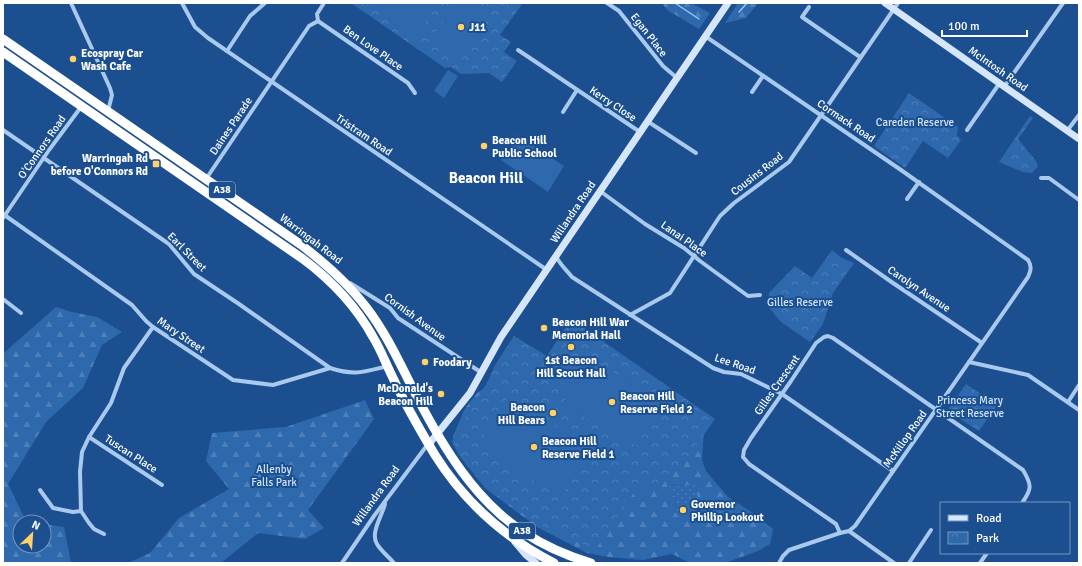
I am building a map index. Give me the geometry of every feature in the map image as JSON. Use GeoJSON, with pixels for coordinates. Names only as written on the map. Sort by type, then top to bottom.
{"type":"FeatureCollection","features":[{"type":"Feature","properties":{"kind":"highway","name":"Warringah Road"},"geometry":{"type":"LineString","coordinates":[[3,39],[300,244],[331,268],[360,299],[377,323],[451,456],[487,501],[503,517],[525,533],[562,553],[591,563]]}},
{"type":"Feature","properties":{"kind":"highway","name":"Warringah Road"},"geometry":{"type":"LineString","coordinates":[[3,52],[322,273],[342,293],[373,336],[428,444],[455,483],[492,522],[512,538],[534,552],[556,563]]}},
{"type":"Feature","properties":{"kind":"highway"},"geometry":{"type":"LineString","coordinates":[[556,563],[562,553]]}},
{"type":"Feature","properties":{"kind":"main road","name":"Willandra Road"},"geometry":{"type":"LineString","coordinates":[[428,444],[470,393],[502,337],[728,3]]}},
{"type":"Feature","properties":{"kind":"main road","name":"McIntosh Road"},"geometry":{"type":"LineString","coordinates":[[885,3],[1079,139]]}},
{"type":"Feature","properties":{"kind":"main road","name":"Warringah Road"},"geometry":{"type":"LineString","coordinates":[[512,538],[526,555],[536,563]]}},
{"type":"Feature","properties":{"kind":"street"},"geometry":{"type":"LineString","coordinates":[[71,3],[110,88],[112,95],[108,112]]}},
{"type":"Feature","properties":{"kind":"street","name":"Tristram Road"},"geometry":{"type":"LineString","coordinates":[[182,3],[195,27],[227,51],[547,270]]}},
{"type":"Feature","properties":{"kind":"street"},"geometry":{"type":"LineString","coordinates":[[227,51],[250,16],[265,3]]}},
{"type":"Feature","properties":{"kind":"street"},"geometry":{"type":"LineString","coordinates":[[271,82],[309,26],[318,21],[318,13],[324,3]]}},
{"type":"Feature","properties":{"kind":"street","name":"Egan Place"},"geometry":{"type":"LineString","coordinates":[[607,3],[619,11],[663,66],[676,78]]}},
{"type":"Feature","properties":{"kind":"street","name":"Cousins Road"},"geometry":{"type":"LineString","coordinates":[[630,315],[670,293],[720,216],[789,162],[898,3]]}},
{"type":"Feature","properties":{"kind":"street"},"geometry":{"type":"LineString","coordinates":[[967,130],[1002,86],[1063,3]]}},
{"type":"Feature","properties":{"kind":"street"},"geometry":{"type":"LineString","coordinates":[[809,7],[802,17],[860,57]]}},
{"type":"Feature","properties":{"kind":"street","name":"Ben Love Place"},"geometry":{"type":"LineString","coordinates":[[318,21],[408,83],[415,92]]}},
{"type":"Feature","properties":{"kind":"street","name":"Cormack Road"},"geometry":{"type":"LineString","coordinates":[[705,36],[919,182],[1028,260],[1031,269]]}},
{"type":"Feature","properties":{"kind":"street","name":"Kerry Close"},"geometry":{"type":"LineString","coordinates":[[518,50],[640,132]]}},
{"type":"Feature","properties":{"kind":"street"},"geometry":{"type":"LineString","coordinates":[[752,92],[763,76]]}},
{"type":"Feature","properties":{"kind":"street","name":"Daines Parade"},"geometry":{"type":"LineString","coordinates":[[206,179],[271,82]]}},
{"type":"Feature","properties":{"kind":"street","name":"Kerry Close"},"geometry":{"type":"LineString","coordinates":[[563,112],[577,90]]}},
{"type":"Feature","properties":{"kind":"street","name":"O'Connors Road"},"geometry":{"type":"LineString","coordinates":[[4,216],[82,106]]}},
{"type":"Feature","properties":{"kind":"street"},"geometry":{"type":"LineString","coordinates":[[1068,131],[1079,115]]}},
{"type":"Feature","properties":{"kind":"street"},"geometry":{"type":"LineString","coordinates":[[647,121],[696,152]]}},
{"type":"Feature","properties":{"kind":"street","name":"Earl Street"},"geometry":{"type":"LineString","coordinates":[[3,130],[169,244],[194,274],[330,368],[345,372],[361,373],[388,366]]}},
{"type":"Feature","properties":{"kind":"street"},"geometry":{"type":"LineString","coordinates":[[1041,178],[1049,178],[1079,200]]}},
{"type":"Feature","properties":{"kind":"street"},"geometry":{"type":"LineString","coordinates":[[907,199],[919,182]]}},
{"type":"Feature","properties":{"kind":"street","name":"Lanai Place"},"geometry":{"type":"LineString","coordinates":[[600,191],[694,256],[748,296],[760,295]]}},
{"type":"Feature","properties":{"kind":"street","name":"Mary Street"},"geometry":{"type":"LineString","coordinates":[[4,216],[132,304],[153,327],[233,380],[273,385],[330,368]]}},
{"type":"Feature","properties":{"kind":"street","name":"Carolyn Avenue"},"geometry":{"type":"LineString","coordinates":[[846,250],[982,343]]}},
{"type":"Feature","properties":{"kind":"street","name":"Lee Road"},"geometry":{"type":"LineString","coordinates":[[556,256],[560,265],[572,277],[713,368],[724,372],[741,374],[782,394],[893,471]]}},
{"type":"Feature","properties":{"kind":"street","name":"McKillop Road"},"geometry":{"type":"LineString","coordinates":[[849,531],[855,526],[936,410],[1028,277],[1031,269]]}},
{"type":"Feature","properties":{"kind":"street","name":"Cornish Avenue"},"geometry":{"type":"LineString","coordinates":[[339,276],[390,308],[398,318],[482,373]]}},
{"type":"Feature","properties":{"kind":"street"},"geometry":{"type":"LineString","coordinates":[[3,299],[21,313]]}},
{"type":"Feature","properties":{"kind":"street"},"geometry":{"type":"LineString","coordinates":[[104,534],[89,523],[81,511],[81,461],[84,447],[111,402],[124,368],[153,327]]}},
{"type":"Feature","properties":{"kind":"street","name":"Gilles Crescent"},"geometry":{"type":"LineString","coordinates":[[840,533],[836,524],[749,464],[743,457],[744,450],[751,438],[816,343],[824,337],[828,336],[833,338],[936,410]]}},
{"type":"Feature","properties":{"kind":"street"},"geometry":{"type":"LineString","coordinates":[[969,362],[1028,375],[1079,410]]}},
{"type":"Feature","properties":{"kind":"street"},"geometry":{"type":"LineString","coordinates":[[1068,402],[1079,385]]}},
{"type":"Feature","properties":{"kind":"street"},"geometry":{"type":"LineString","coordinates":[[936,410],[1023,470],[1029,480],[1030,488],[1023,502]]}},
{"type":"Feature","properties":{"kind":"street","name":"Tuscan Place"},"geometry":{"type":"LineString","coordinates":[[89,437],[162,485]]}},
{"type":"Feature","properties":{"kind":"street","name":"Willandra Road"},"geometry":{"type":"LineString","coordinates":[[342,563],[374,516],[428,444]]}},
{"type":"Feature","properties":{"kind":"street"},"geometry":{"type":"LineString","coordinates":[[40,490],[53,508],[73,512],[81,511]]}},
{"type":"Feature","properties":{"kind":"street"},"geometry":{"type":"LineString","coordinates":[[385,502],[374,539],[379,548],[394,563]]}},
{"type":"Feature","properties":{"kind":"street"},"geometry":{"type":"LineString","coordinates":[[909,563],[931,530]]}},
{"type":"Feature","properties":{"kind":"street"},"geometry":{"type":"LineString","coordinates":[[778,563],[789,550],[849,531],[894,563]]}},
{"type":"Feature","properties":{"kind":"street"},"geometry":{"type":"LineString","coordinates":[[980,563],[986,554]]}},
{"type":"Feature","properties":{"kind":"green space"},"geometry":{"type":"Polygon","coordinates":[[[351,3],[505,3],[510,5],[511,3],[523,3],[500,35],[511,42],[504,52],[517,61],[502,82],[489,73],[461,74],[451,67],[445,68],[351,3]]]}},
{"type":"Feature","properties":{"kind":"green space"},"geometry":{"type":"Polygon","coordinates":[[[365,3],[438,3],[415,37],[365,3]]]}},
{"type":"Feature","properties":{"kind":"green space","name":"J11"},"geometry":{"type":"Polygon","coordinates":[[[455,3],[474,3],[492,14],[461,60],[431,41],[455,3]]]}},
{"type":"Feature","properties":{"kind":"green space"},"geometry":{"type":"Polygon","coordinates":[[[662,3],[691,3],[710,13],[699,29],[667,10],[662,3]]]}},
{"type":"Feature","properties":{"kind":"green space"},"geometry":{"type":"Polygon","coordinates":[[[738,3],[758,3],[746,18],[725,23],[738,3]]]}},
{"type":"Feature","properties":{"kind":"green space"},"geometry":{"type":"Polygon","coordinates":[[[448,70],[458,76],[444,98],[434,91],[448,70]]]}},
{"type":"Feature","properties":{"kind":"green space","name":"Careden Reserve"},"geometry":{"type":"Polygon","coordinates":[[[909,93],[958,127],[957,135],[961,140],[948,158],[923,141],[905,168],[874,146],[909,93]]]}},
{"type":"Feature","properties":{"kind":"green space"},"geometry":{"type":"Polygon","coordinates":[[[1030,116],[1033,118],[1018,139],[1036,161],[1038,166],[1032,173],[1023,172],[999,162],[1030,116]]]}},
{"type":"Feature","properties":{"kind":"green space"},"geometry":{"type":"Polygon","coordinates":[[[517,135],[564,166],[548,192],[501,160],[517,135]]]}},
{"type":"Feature","properties":{"kind":"green space","name":"Gilles Reserve"},"geometry":{"type":"Polygon","coordinates":[[[832,250],[842,258],[854,263],[833,293],[823,324],[810,342],[781,322],[765,303],[769,298],[769,293],[795,266],[812,278],[832,250]]]}},
{"type":"Feature","properties":{"kind":"green space"},"geometry":{"type":"Polygon","coordinates":[[[56,307],[97,317],[122,332],[102,345],[83,388],[46,422],[8,484],[23,514],[12,514],[12,554],[52,554],[52,525],[64,527],[71,563],[3,563],[3,351],[5,352],[56,307]]]}},
{"type":"Feature","properties":{"kind":"green space"},"geometry":{"type":"Polygon","coordinates":[[[571,319],[715,419],[682,466],[658,486],[637,488],[596,549],[559,535],[517,510],[486,487],[461,458],[452,442],[456,431],[487,383],[495,365],[514,336],[547,356],[571,319]]]}},
{"type":"Feature","properties":{"kind":"green space","name":"Beacon Hill Reserve Field 2"},"geometry":{"type":"Polygon","coordinates":[[[588,358],[662,399],[637,446],[562,405],[588,358]]]}},
{"type":"Feature","properties":{"kind":"green space"},"geometry":{"type":"Polygon","coordinates":[[[554,365],[573,371],[568,385],[550,379],[554,365]]]}},
{"type":"Feature","properties":{"kind":"green space","name":"Princess Mary Street Reserve"},"geometry":{"type":"Polygon","coordinates":[[[966,384],[997,405],[979,431],[949,412],[949,408],[966,384]]]}},
{"type":"Feature","properties":{"kind":"green space"},"geometry":{"type":"Polygon","coordinates":[[[489,385],[704,431],[702,460],[706,471],[728,497],[753,513],[773,529],[770,544],[758,551],[725,563],[690,563],[672,554],[643,560],[608,557],[587,553],[537,527],[485,488],[461,458],[454,446],[453,437],[464,410],[477,393],[489,385]],[[696,485],[667,486],[666,492],[675,496],[676,498],[675,512],[678,516],[691,514],[692,520],[696,520],[702,511],[703,505],[697,495],[696,485]]]}},
{"type":"Feature","properties":{"kind":"green space","name":"Beacon Hill Reserve Field 1"},"geometry":{"type":"Polygon","coordinates":[[[508,397],[591,448],[560,497],[478,446],[508,397]]]}},
{"type":"Feature","properties":{"kind":"green space","name":"Allenby Falls Park"},"geometry":{"type":"Polygon","coordinates":[[[365,400],[374,419],[308,510],[324,528],[305,539],[258,533],[221,563],[128,563],[150,553],[179,518],[229,489],[206,461],[212,433],[286,427],[365,400]]]}},
{"type":"Feature","properties":{"kind":"green space"},"geometry":{"type":"Polygon","coordinates":[[[696,485],[697,495],[703,504],[702,511],[696,520],[692,520],[691,514],[678,517],[675,512],[676,498],[675,496],[666,492],[667,486],[696,485]]]}},
{"type":"Feature","properties":{"kind":"waterway"},"geometry":{"type":"LineString","coordinates":[[675,3],[699,19]]}},
{"type":"Feature","properties":{"kind":"waterway"},"geometry":{"type":"LineString","coordinates":[[739,12],[747,3]]}},
{"type":"Feature","properties":{"kind":"place","name":"J11"},"geometry":{"type":"Point","coordinates":[461,27]}},
{"type":"Feature","properties":{"kind":"place","name":"Ecospray Car Wash Cafe"},"geometry":{"type":"Point","coordinates":[73,59]}},
{"type":"Feature","properties":{"kind":"place","name":"Beacon Hill Public School"},"geometry":{"type":"Point","coordinates":[484,146]}},
{"type":"Feature","properties":{"kind":"place","name":"Warringah Rd before O'Connors Rd"},"geometry":{"type":"Point","coordinates":[156,164]}},
{"type":"Feature","properties":{"kind":"place","name":"Beacon Hill War Memorial Hall"},"geometry":{"type":"Point","coordinates":[544,328]}},
{"type":"Feature","properties":{"kind":"place","name":"1st Beacon Hill Scout Hall"},"geometry":{"type":"Point","coordinates":[571,347]}},
{"type":"Feature","properties":{"kind":"place","name":"Foodary"},"geometry":{"type":"Point","coordinates":[425,362]}},
{"type":"Feature","properties":{"kind":"place","name":"McDonald's Beacon Hill"},"geometry":{"type":"Point","coordinates":[441,394]}},
{"type":"Feature","properties":{"kind":"place","name":"Beacon Hill Reserve Field 2"},"geometry":{"type":"Point","coordinates":[612,402]}},
{"type":"Feature","properties":{"kind":"place","name":"Beacon Hill Bears"},"geometry":{"type":"Point","coordinates":[553,413]}},
{"type":"Feature","properties":{"kind":"place","name":"Beacon Hill Reserve Field 1"},"geometry":{"type":"Point","coordinates":[534,447]}},
{"type":"Feature","properties":{"kind":"place","name":"Governor Phillip Lookout"},"geometry":{"type":"Point","coordinates":[683,510]}},
{"type":"Feature","properties":{"kind":"district","name":"Beacon Hill"},"geometry":{"type":"Point","coordinates":[486,178]}}]}
